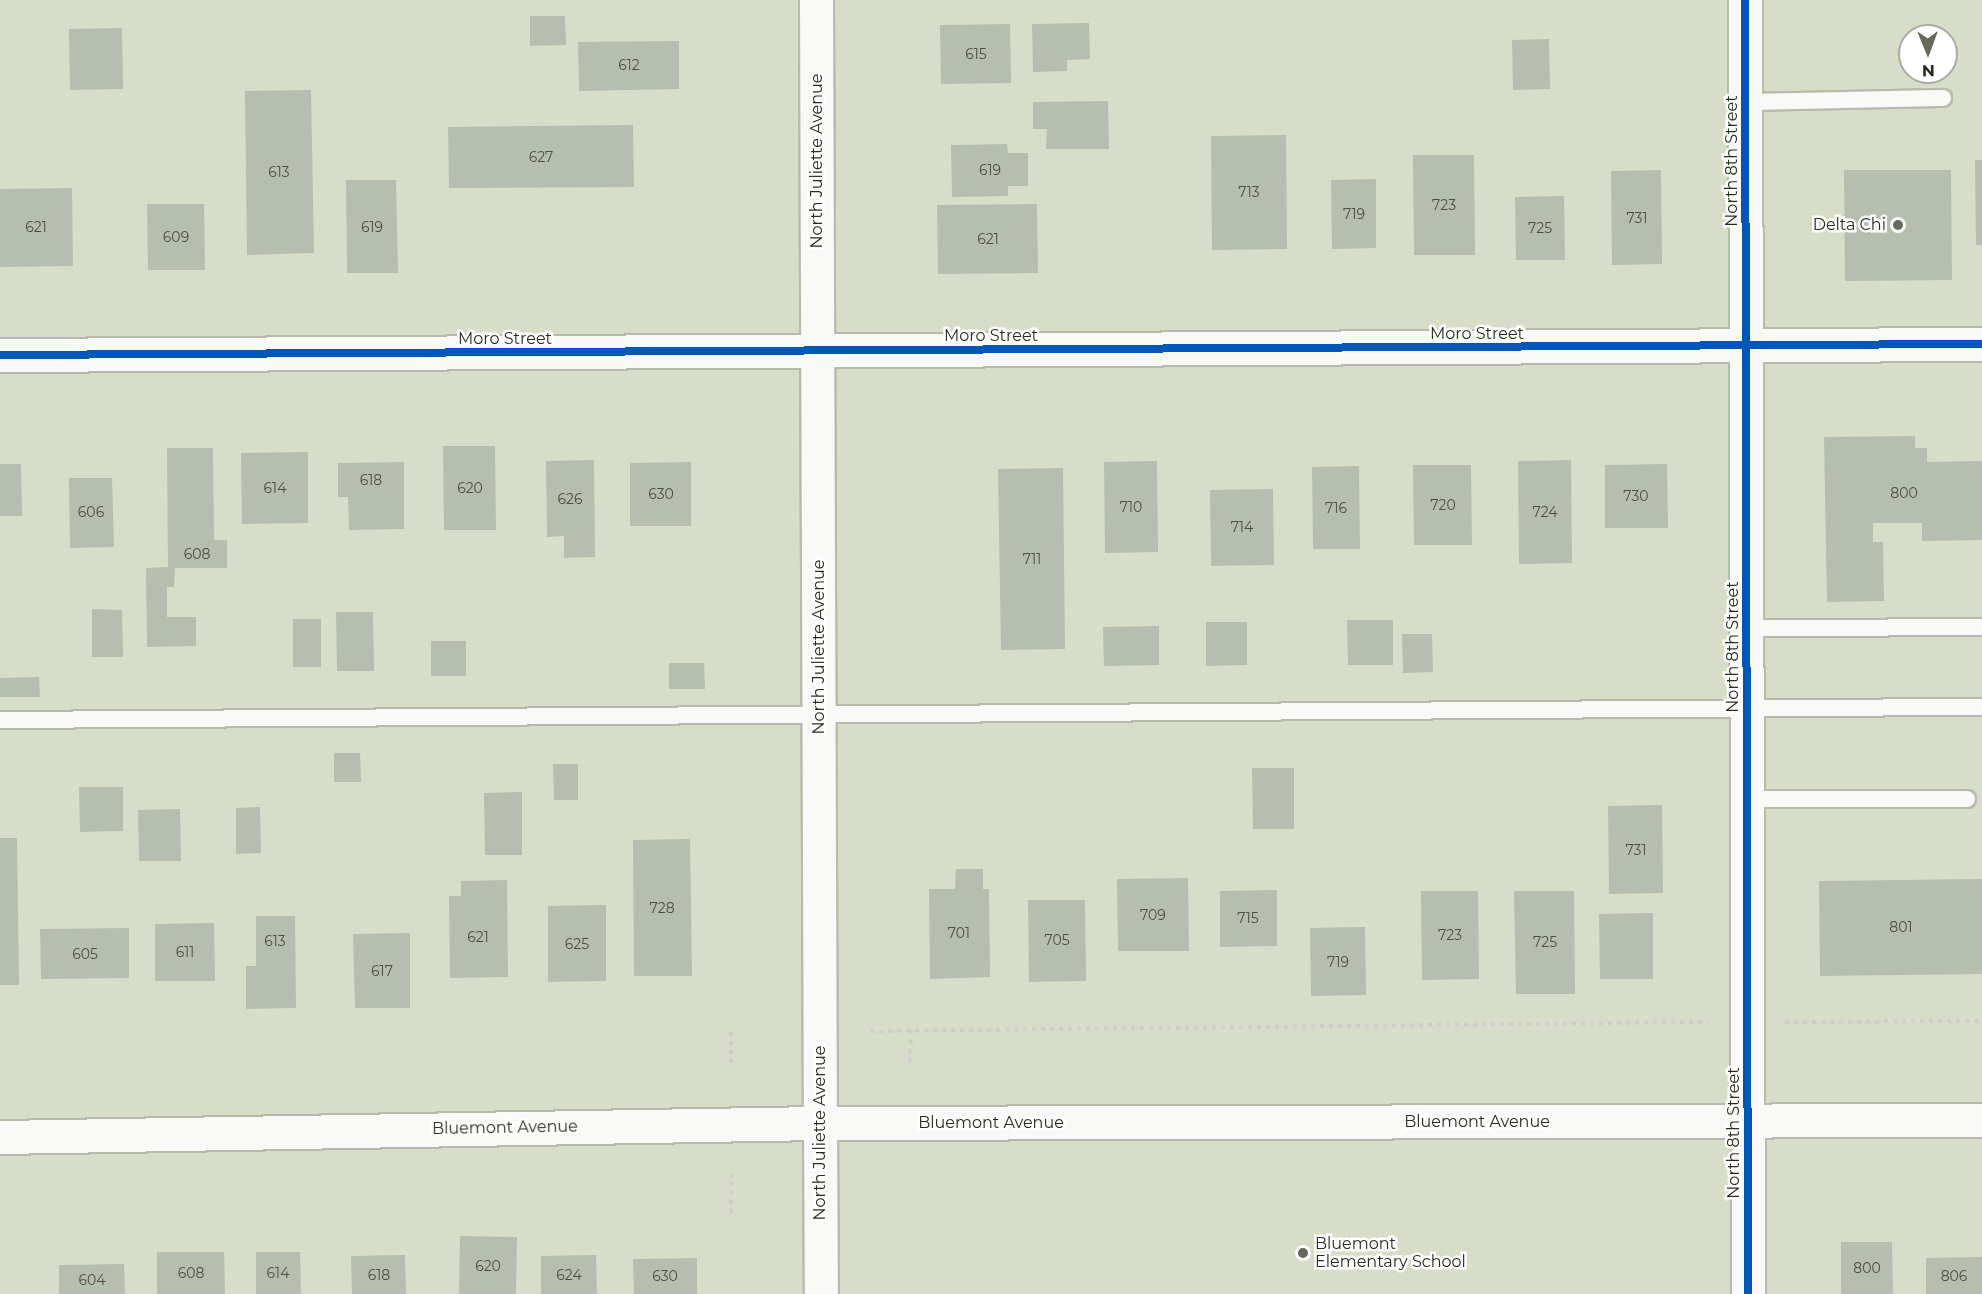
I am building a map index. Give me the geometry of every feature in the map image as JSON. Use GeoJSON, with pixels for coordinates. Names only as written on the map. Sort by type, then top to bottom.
{"type":"FeatureCollection","features":[{"type":"Feature","properties":{"kind":"street","name":"North Juliette Avenue"},"geometry":{"type":"LineString","coordinates":[[816,0],[821,1294]]}},
{"type":"Feature","properties":{"kind":"street","name":"North 8th Street"},"geometry":{"type":"LineString","coordinates":[[1745,0],[1748,1294]]}},
{"type":"Feature","properties":{"kind":"street","name":"Moro Street"},"geometry":{"type":"LineString","coordinates":[[0,355],[1982,344]]}},
{"type":"Feature","properties":{"kind":"street","name":"Bluemont Avenue"},"geometry":{"type":"LineString","coordinates":[[0,1137],[820,1123],[1982,1120]]}},
{"type":"Feature","properties":{"kind":"lane"},"geometry":{"type":"LineString","coordinates":[[1745,102],[1943,98]]}},
{"type":"Feature","properties":{"kind":"lane"},"geometry":{"type":"LineString","coordinates":[[1747,628],[1982,627]]}},
{"type":"Feature","properties":{"kind":"lane"},"geometry":{"type":"LineString","coordinates":[[0,720],[1982,707]]}},
{"type":"Feature","properties":{"kind":"lane"},"geometry":{"type":"LineString","coordinates":[[1747,799],[1967,799]]}},
{"type":"Feature","properties":{"kind":"path"},"geometry":{"type":"LineString","coordinates":[[870,1031],[1982,1021]]}},
{"type":"Feature","properties":{"kind":"path"},"geometry":{"type":"LineString","coordinates":[[910,1062],[911,1029]]}},
{"type":"Feature","properties":{"kind":"path"},"geometry":{"type":"LineString","coordinates":[[731,1032],[731,1064]]}},
{"type":"Feature","properties":{"kind":"path"},"geometry":{"type":"LineString","coordinates":[[731,1212],[732,1174]]}},
{"type":"Feature","properties":{"kind":"building"},"geometry":{"type":"Polygon","coordinates":[[[530,16],[565,16],[566,45],[530,46],[530,16]]]}},
{"type":"Feature","properties":{"kind":"building"},"geometry":{"type":"Polygon","coordinates":[[[1089,23],[1090,59],[1067,60],[1067,71],[1033,72],[1032,24],[1089,23]]]}},
{"type":"Feature","properties":{"kind":"building"},"geometry":{"type":"Polygon","coordinates":[[[1010,24],[1011,83],[941,84],[940,25],[1010,24]]]}},
{"type":"Feature","properties":{"kind":"building"},"geometry":{"type":"Polygon","coordinates":[[[122,28],[123,89],[70,90],[69,29],[122,28]]]}},
{"type":"Feature","properties":{"kind":"building"},"geometry":{"type":"Polygon","coordinates":[[[1549,39],[1550,89],[1513,90],[1512,40],[1549,39]]]}},
{"type":"Feature","properties":{"kind":"building"},"geometry":{"type":"Polygon","coordinates":[[[679,41],[679,89],[579,91],[578,42],[679,41]]]}},
{"type":"Feature","properties":{"kind":"building"},"geometry":{"type":"Polygon","coordinates":[[[311,90],[314,253],[247,255],[245,91],[311,90]]]}},
{"type":"Feature","properties":{"kind":"building"},"geometry":{"type":"Polygon","coordinates":[[[1108,101],[1109,149],[1046,149],[1047,129],[1033,129],[1033,102],[1108,101]]]}},
{"type":"Feature","properties":{"kind":"building"},"geometry":{"type":"Polygon","coordinates":[[[633,125],[634,187],[449,188],[448,127],[633,125]]]}},
{"type":"Feature","properties":{"kind":"building"},"geometry":{"type":"Polygon","coordinates":[[[1286,135],[1287,249],[1212,250],[1211,136],[1286,135]]]}},
{"type":"Feature","properties":{"kind":"building"},"geometry":{"type":"Polygon","coordinates":[[[1007,144],[1008,153],[1028,153],[1028,186],[1008,186],[1008,196],[952,197],[951,145],[1007,144]]]}},
{"type":"Feature","properties":{"kind":"building"},"geometry":{"type":"Polygon","coordinates":[[[1413,155],[1474,155],[1475,255],[1414,255],[1413,155]]]}},
{"type":"Feature","properties":{"kind":"building"},"geometry":{"type":"Polygon","coordinates":[[[1975,160],[1982,160],[1982,245],[1976,245],[1975,160]]]}},
{"type":"Feature","properties":{"kind":"building"},"geometry":{"type":"Polygon","coordinates":[[[1661,170],[1662,264],[1612,265],[1611,171],[1661,170]]]}},
{"type":"Feature","properties":{"kind":"building","name":"Delta Chi"},"geometry":{"type":"Polygon","coordinates":[[[1844,170],[1951,170],[1952,280],[1845,281],[1844,170]]]}},
{"type":"Feature","properties":{"kind":"building"},"geometry":{"type":"Polygon","coordinates":[[[1376,179],[1376,248],[1332,249],[1331,180],[1376,179]]]}},
{"type":"Feature","properties":{"kind":"building"},"geometry":{"type":"Polygon","coordinates":[[[346,180],[396,180],[398,273],[347,273],[346,180]]]}},
{"type":"Feature","properties":{"kind":"building"},"geometry":{"type":"Polygon","coordinates":[[[72,188],[73,266],[0,267],[0,189],[72,188]]]}},
{"type":"Feature","properties":{"kind":"building"},"geometry":{"type":"Polygon","coordinates":[[[1564,196],[1565,260],[1516,260],[1515,197],[1564,196]]]}},
{"type":"Feature","properties":{"kind":"building"},"geometry":{"type":"Polygon","coordinates":[[[147,204],[204,204],[205,270],[148,270],[147,204]]]}},
{"type":"Feature","properties":{"kind":"building"},"geometry":{"type":"Polygon","coordinates":[[[1037,204],[1038,273],[938,274],[937,205],[1037,204]]]}},
{"type":"Feature","properties":{"kind":"building"},"geometry":{"type":"Polygon","coordinates":[[[1915,436],[1915,448],[1927,448],[1927,462],[1982,461],[1982,540],[1922,541],[1922,523],[1873,523],[1873,542],[1883,542],[1884,601],[1827,602],[1824,437],[1915,436]]]}},
{"type":"Feature","properties":{"kind":"building"},"geometry":{"type":"Polygon","coordinates":[[[443,446],[495,446],[496,530],[444,530],[443,446]]]}},
{"type":"Feature","properties":{"kind":"building"},"geometry":{"type":"Polygon","coordinates":[[[167,448],[213,448],[214,540],[227,540],[227,568],[175,568],[174,587],[167,587],[167,617],[196,617],[196,646],[147,647],[146,568],[168,567],[167,448]]]}},
{"type":"Feature","properties":{"kind":"building"},"geometry":{"type":"Polygon","coordinates":[[[308,452],[308,523],[242,524],[241,453],[308,452]]]}},
{"type":"Feature","properties":{"kind":"building"},"geometry":{"type":"Polygon","coordinates":[[[594,460],[595,557],[564,558],[564,536],[547,537],[546,461],[594,460]]]}},
{"type":"Feature","properties":{"kind":"building"},"geometry":{"type":"Polygon","coordinates":[[[1571,460],[1572,563],[1519,564],[1518,461],[1571,460]]]}},
{"type":"Feature","properties":{"kind":"building"},"geometry":{"type":"Polygon","coordinates":[[[1157,461],[1158,552],[1105,553],[1104,462],[1157,461]]]}},
{"type":"Feature","properties":{"kind":"building"},"geometry":{"type":"Polygon","coordinates":[[[404,462],[404,529],[349,530],[348,497],[338,497],[338,463],[404,462]]]}},
{"type":"Feature","properties":{"kind":"building"},"geometry":{"type":"Polygon","coordinates":[[[691,462],[691,526],[630,526],[630,463],[691,462]]]}},
{"type":"Feature","properties":{"kind":"building"},"geometry":{"type":"Polygon","coordinates":[[[0,464],[21,464],[22,516],[0,516],[0,464]]]}},
{"type":"Feature","properties":{"kind":"building"},"geometry":{"type":"Polygon","coordinates":[[[1667,464],[1668,528],[1605,528],[1605,465],[1667,464]]]}},
{"type":"Feature","properties":{"kind":"building"},"geometry":{"type":"Polygon","coordinates":[[[1413,465],[1471,465],[1472,545],[1414,545],[1413,465]]]}},
{"type":"Feature","properties":{"kind":"building"},"geometry":{"type":"Polygon","coordinates":[[[1359,466],[1360,549],[1313,549],[1312,467],[1359,466]]]}},
{"type":"Feature","properties":{"kind":"building"},"geometry":{"type":"Polygon","coordinates":[[[1063,468],[1065,649],[1001,650],[998,469],[1063,468]]]}},
{"type":"Feature","properties":{"kind":"building"},"geometry":{"type":"Polygon","coordinates":[[[69,478],[112,478],[114,547],[70,548],[69,478]]]}},
{"type":"Feature","properties":{"kind":"building"},"geometry":{"type":"Polygon","coordinates":[[[1273,489],[1274,565],[1211,566],[1210,490],[1273,489]]]}},
{"type":"Feature","properties":{"kind":"building"},"geometry":{"type":"Polygon","coordinates":[[[92,609],[122,610],[123,657],[92,657],[92,609]]]}},
{"type":"Feature","properties":{"kind":"building"},"geometry":{"type":"Polygon","coordinates":[[[336,612],[373,612],[374,671],[337,671],[336,612]]]}},
{"type":"Feature","properties":{"kind":"building"},"geometry":{"type":"Polygon","coordinates":[[[293,619],[321,619],[321,667],[293,667],[293,619]]]}},
{"type":"Feature","properties":{"kind":"building"},"geometry":{"type":"Polygon","coordinates":[[[1347,620],[1393,620],[1393,665],[1348,665],[1347,620]]]}},
{"type":"Feature","properties":{"kind":"building"},"geometry":{"type":"Polygon","coordinates":[[[1206,622],[1247,622],[1247,665],[1206,666],[1206,622]]]}},
{"type":"Feature","properties":{"kind":"building"},"geometry":{"type":"Polygon","coordinates":[[[1159,626],[1159,665],[1104,666],[1103,627],[1159,626]]]}},
{"type":"Feature","properties":{"kind":"building"},"geometry":{"type":"Polygon","coordinates":[[[1402,634],[1432,634],[1433,672],[1403,673],[1402,634]]]}},
{"type":"Feature","properties":{"kind":"building"},"geometry":{"type":"Polygon","coordinates":[[[431,641],[466,641],[466,676],[431,676],[431,641]]]}},
{"type":"Feature","properties":{"kind":"building"},"geometry":{"type":"Polygon","coordinates":[[[669,663],[704,663],[705,689],[669,689],[669,663]]]}},
{"type":"Feature","properties":{"kind":"building"},"geometry":{"type":"Polygon","coordinates":[[[39,677],[40,697],[0,697],[0,678],[39,677]]]}},
{"type":"Feature","properties":{"kind":"building"},"geometry":{"type":"Polygon","coordinates":[[[334,753],[360,753],[361,782],[334,782],[334,753]]]}},
{"type":"Feature","properties":{"kind":"building"},"geometry":{"type":"Polygon","coordinates":[[[553,764],[578,764],[578,800],[554,800],[553,764]]]}},
{"type":"Feature","properties":{"kind":"building"},"geometry":{"type":"Polygon","coordinates":[[[1252,768],[1294,768],[1294,829],[1253,829],[1252,768]]]}},
{"type":"Feature","properties":{"kind":"building"},"geometry":{"type":"Polygon","coordinates":[[[79,787],[123,787],[123,831],[80,832],[79,787]]]}},
{"type":"Feature","properties":{"kind":"building"},"geometry":{"type":"Polygon","coordinates":[[[522,792],[522,855],[485,855],[484,793],[522,792]]]}},
{"type":"Feature","properties":{"kind":"building"},"geometry":{"type":"Polygon","coordinates":[[[1662,805],[1663,893],[1609,894],[1608,806],[1662,805]]]}},
{"type":"Feature","properties":{"kind":"building"},"geometry":{"type":"Polygon","coordinates":[[[260,807],[261,853],[236,854],[236,808],[260,807]]]}},
{"type":"Feature","properties":{"kind":"building"},"geometry":{"type":"Polygon","coordinates":[[[180,809],[181,861],[139,861],[138,810],[180,809]]]}},
{"type":"Feature","properties":{"kind":"building"},"geometry":{"type":"Polygon","coordinates":[[[0,838],[17,838],[19,985],[0,985],[0,838]]]}},
{"type":"Feature","properties":{"kind":"building"},"geometry":{"type":"Polygon","coordinates":[[[690,839],[692,976],[634,976],[633,840],[690,839]]]}},
{"type":"Feature","properties":{"kind":"building"},"geometry":{"type":"Polygon","coordinates":[[[956,869],[983,869],[983,889],[989,889],[990,977],[930,979],[929,889],[955,889],[956,869]]]}},
{"type":"Feature","properties":{"kind":"building"},"geometry":{"type":"Polygon","coordinates":[[[1188,878],[1189,951],[1118,951],[1117,879],[1188,878]]]}},
{"type":"Feature","properties":{"kind":"building"},"geometry":{"type":"Polygon","coordinates":[[[1982,879],[1982,974],[1820,976],[1819,881],[1982,879]]]}},
{"type":"Feature","properties":{"kind":"building"},"geometry":{"type":"Polygon","coordinates":[[[507,880],[508,977],[450,978],[449,896],[461,896],[461,881],[507,880]]]}},
{"type":"Feature","properties":{"kind":"building"},"geometry":{"type":"Polygon","coordinates":[[[1277,890],[1277,946],[1220,947],[1220,891],[1277,890]]]}},
{"type":"Feature","properties":{"kind":"building"},"geometry":{"type":"Polygon","coordinates":[[[1421,891],[1478,891],[1479,979],[1422,980],[1421,891]]]}},
{"type":"Feature","properties":{"kind":"building"},"geometry":{"type":"Polygon","coordinates":[[[1514,891],[1574,891],[1575,994],[1516,994],[1514,891]]]}},
{"type":"Feature","properties":{"kind":"building"},"geometry":{"type":"Polygon","coordinates":[[[1028,900],[1085,900],[1086,981],[1029,982],[1028,900]]]}},
{"type":"Feature","properties":{"kind":"building"},"geometry":{"type":"Polygon","coordinates":[[[606,905],[606,981],[548,982],[548,906],[606,905]]]}},
{"type":"Feature","properties":{"kind":"building"},"geometry":{"type":"Polygon","coordinates":[[[1653,913],[1653,979],[1600,979],[1599,914],[1653,913]]]}},
{"type":"Feature","properties":{"kind":"building"},"geometry":{"type":"Polygon","coordinates":[[[256,916],[295,916],[296,1008],[246,1009],[246,966],[256,966],[256,916]]]}},
{"type":"Feature","properties":{"kind":"building"},"geometry":{"type":"Polygon","coordinates":[[[214,923],[215,981],[155,981],[155,924],[214,923]]]}},
{"type":"Feature","properties":{"kind":"building"},"geometry":{"type":"Polygon","coordinates":[[[1365,927],[1366,995],[1311,996],[1310,928],[1365,927]]]}},
{"type":"Feature","properties":{"kind":"building"},"geometry":{"type":"Polygon","coordinates":[[[129,928],[129,978],[41,979],[40,929],[129,928]]]}},
{"type":"Feature","properties":{"kind":"building"},"geometry":{"type":"Polygon","coordinates":[[[410,933],[410,1008],[355,1008],[353,934],[410,933]]]}},
{"type":"Feature","properties":{"kind":"building"},"geometry":{"type":"Polygon","coordinates":[[[460,1236],[517,1237],[516,1294],[459,1294],[460,1236]]]}},
{"type":"Feature","properties":{"kind":"building"},"geometry":{"type":"Polygon","coordinates":[[[1841,1242],[1892,1242],[1893,1294],[1841,1294],[1841,1242]]]}},
{"type":"Feature","properties":{"kind":"building"},"geometry":{"type":"Polygon","coordinates":[[[157,1252],[224,1252],[225,1294],[157,1294],[157,1252]]]}},
{"type":"Feature","properties":{"kind":"building"},"geometry":{"type":"Polygon","coordinates":[[[256,1252],[300,1252],[301,1294],[256,1294],[256,1252]]]}},
{"type":"Feature","properties":{"kind":"building"},"geometry":{"type":"Polygon","coordinates":[[[405,1255],[406,1294],[352,1294],[351,1256],[405,1255]]]}},
{"type":"Feature","properties":{"kind":"building"},"geometry":{"type":"Polygon","coordinates":[[[596,1255],[597,1294],[541,1294],[541,1256],[596,1255]]]}},
{"type":"Feature","properties":{"kind":"building"},"geometry":{"type":"Polygon","coordinates":[[[1982,1257],[1982,1294],[1926,1294],[1926,1258],[1982,1257]]]}},
{"type":"Feature","properties":{"kind":"building"},"geometry":{"type":"Polygon","coordinates":[[[697,1258],[697,1294],[634,1294],[633,1259],[697,1258]]]}},
{"type":"Feature","properties":{"kind":"building"},"geometry":{"type":"Polygon","coordinates":[[[124,1264],[125,1294],[59,1294],[59,1265],[124,1264]]]}},
{"type":"Feature","properties":{"kind":"cycle path"},"geometry":{"type":"LineString","coordinates":[[1745,0],[1748,1294]]}},
{"type":"Feature","properties":{"kind":"cycle path"},"geometry":{"type":"LineString","coordinates":[[0,355],[1982,344]]}},
{"type":"Feature","properties":{"kind":"place","name":"Delta Chi"},"geometry":{"type":"Point","coordinates":[1898,225]}},
{"type":"Feature","properties":{"kind":"place","name":"Bluemont Elementary School"},"geometry":{"type":"Point","coordinates":[1303,1253]}}]}
